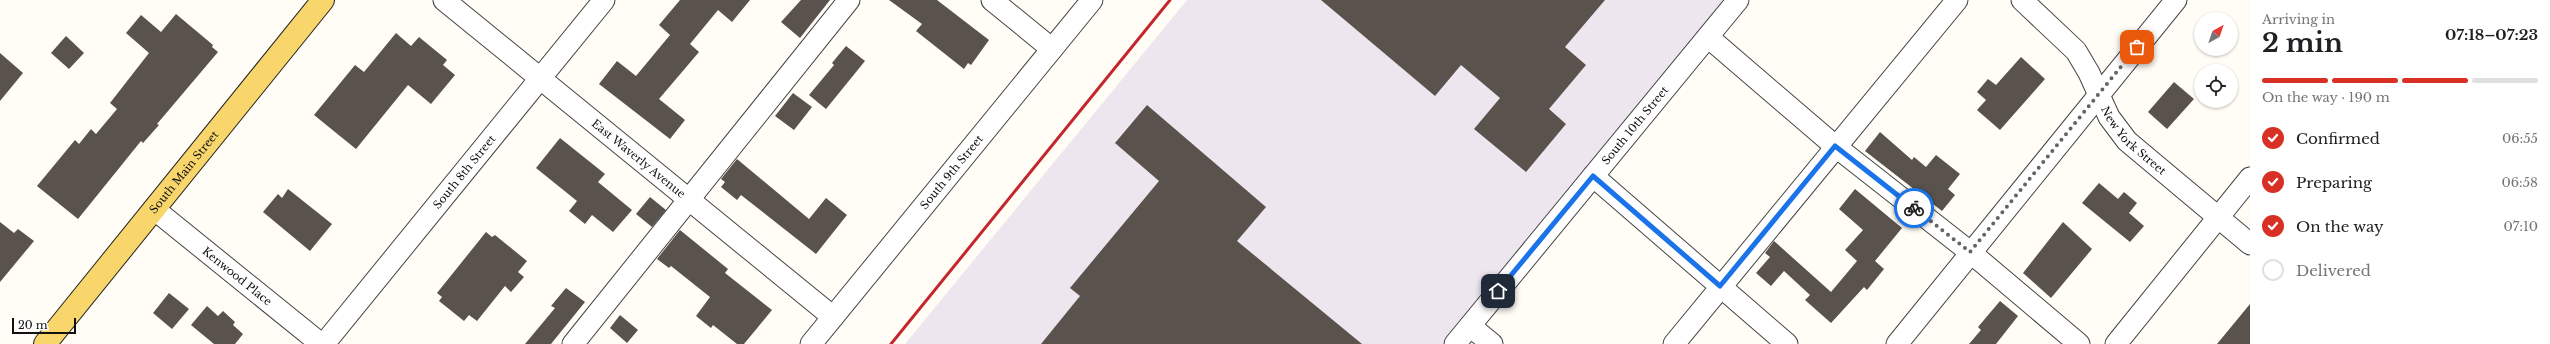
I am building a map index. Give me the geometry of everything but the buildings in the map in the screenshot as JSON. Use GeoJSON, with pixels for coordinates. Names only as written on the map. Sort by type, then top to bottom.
{"type":"FeatureCollection","features":[{"type":"Feature","properties":{"kind":"main road","name":"South Main Street"},"geometry":{"type":"LineString","coordinates":[[45,344],[323,0]]}},
{"type":"Feature","properties":{"kind":"street","name":"East Waverly Avenue"},"geometry":{"type":"LineString","coordinates":[[444,0],[833,317]]}},
{"type":"Feature","properties":{"kind":"street","name":"South 8th Street"},"geometry":{"type":"LineString","coordinates":[[323,344],[604,0]]}},
{"type":"Feature","properties":{"kind":"street"},"geometry":{"type":"LineString","coordinates":[[574,344],[850,0]]}},
{"type":"Feature","properties":{"kind":"street"},"geometry":{"type":"LineString","coordinates":[[992,0],[1052,49]]}},
{"type":"Feature","properties":{"kind":"street","name":"South 9th Street"},"geometry":{"type":"LineString","coordinates":[[811,344],[1092,0]]}},
{"type":"Feature","properties":{"kind":"street","name":"South 10th Street"},"geometry":{"type":"LineString","coordinates":[[1456,344],[1738,0]]}},
{"type":"Feature","properties":{"kind":"street"},"geometry":{"type":"LineString","coordinates":[[1674,344],[1835,146],[1957,0]]}},
{"type":"Feature","properties":{"kind":"street","name":"New York Street"},"geometry":{"type":"LineString","coordinates":[[2022,0],[2076,51],[2090,73],[2109,117],[2128,141],[2250,244]]}},
{"type":"Feature","properties":{"kind":"street"},"geometry":{"type":"LineString","coordinates":[[1897,344],[2098,94],[2176,0]]}},
{"type":"Feature","properties":{"kind":"street"},"geometry":{"type":"LineString","coordinates":[[1708,36],[1835,146],[1970,252],[2079,344]]}},
{"type":"Feature","properties":{"kind":"street"},"geometry":{"type":"LineString","coordinates":[[1593,176],[1787,344]]}},
{"type":"Feature","properties":{"kind":"street"},"geometry":{"type":"LineString","coordinates":[[2116,344],[2250,178]]}},
{"type":"Feature","properties":{"kind":"street","name":"Kenwood Place"},"geometry":{"type":"LineString","coordinates":[[154,209],[323,344]]}},
{"type":"Feature","properties":{"kind":"street"},"geometry":{"type":"LineString","coordinates":[[1470,326],[1492,344]]}},
{"type":"Feature","properties":{"kind":"shaded area"},"geometry":{"type":"Polygon","coordinates":[[[1187,0],[1734,0],[1455,344],[905,344],[1187,0]]]}},
{"type":"Feature","properties":{"kind":"railway"},"geometry":{"type":"LineString","coordinates":[[891,344],[1170,0]]}},
{"type":"Feature","properties":{"kind":"way so far"},"geometry":{"type":"LineString","coordinates":[[1914,208],[1970,252],[2137,47]]}},
{"type":"Feature","properties":{"kind":"route"},"geometry":{"type":"LineString","coordinates":[[1498,291],[1593,176],[1720,286],[1835,146],[1914,208]]}}]}
